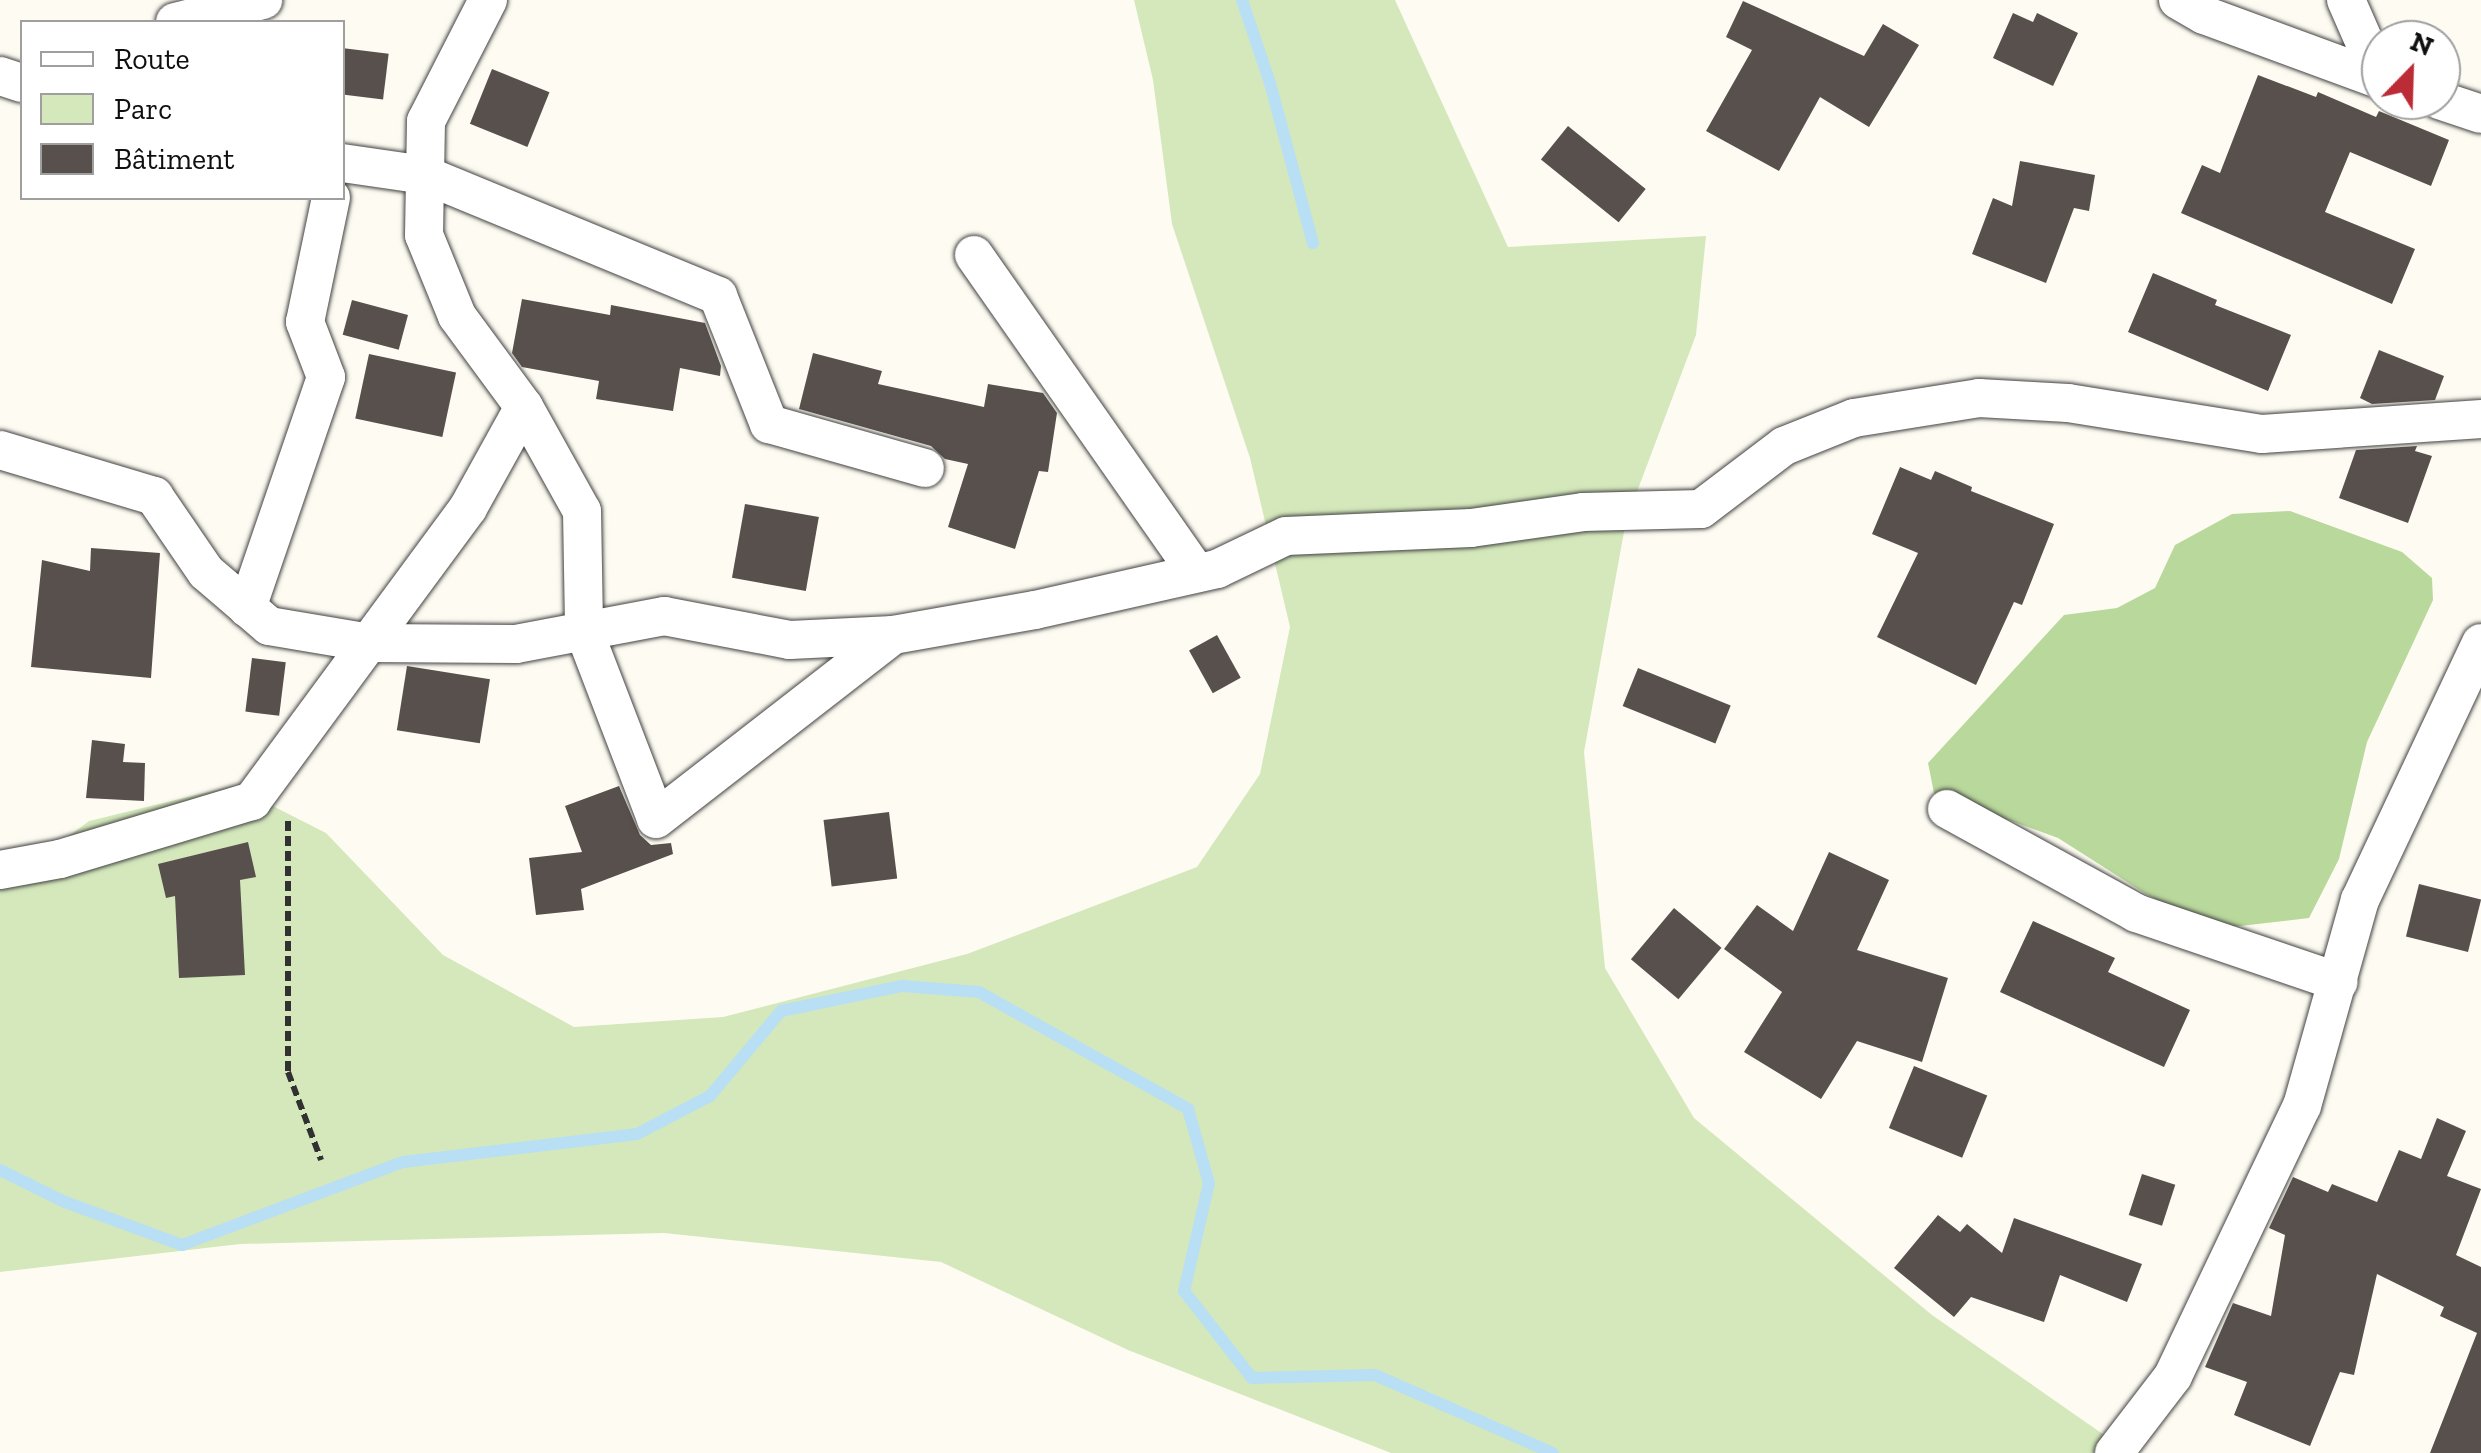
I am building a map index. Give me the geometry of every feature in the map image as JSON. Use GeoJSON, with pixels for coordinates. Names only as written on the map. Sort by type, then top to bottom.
{"type":"FeatureCollection","features":[{"type":"Feature","properties":{"kind":"street"},"geometry":{"type":"LineString","coordinates":[[183,20],[263,0]]}},
{"type":"Feature","properties":{"kind":"street"},"geometry":{"type":"LineString","coordinates":[[488,0],[426,121],[424,235],[457,316],[524,407],[582,512],[584,631],[656,819],[893,635]]}},
{"type":"Feature","properties":{"kind":"street"},"geometry":{"type":"LineString","coordinates":[[2178,0],[2204,16],[2381,80],[2346,0]]}},
{"type":"Feature","properties":{"kind":"street"},"geometry":{"type":"LineString","coordinates":[[345,163],[425,175],[718,296],[770,424],[925,468]]}},
{"type":"Feature","properties":{"kind":"street"},"geometry":{"type":"LineString","coordinates":[[247,608],[326,378],[305,322],[331,200]]}},
{"type":"Feature","properties":{"kind":"street"},"geometry":{"type":"LineString","coordinates":[[974,254],[1197,573]]}},
{"type":"Feature","properties":{"kind":"street"},"geometry":{"type":"LineString","coordinates":[[0,450],[154,496],[206,572],[269,626],[369,642],[516,644],[664,616],[790,640],[893,635],[1035,610],[1218,569],[1286,536],[1471,528],[1583,512],[1702,509],[1784,446],[1854,418],[1979,398],[2068,403],[2262,434],[2481,419]]}},
{"type":"Feature","properties":{"kind":"street"},"geometry":{"type":"LineString","coordinates":[[0,870],[60,859],[252,801],[468,508],[524,407]]}},
{"type":"Feature","properties":{"kind":"street"},"geometry":{"type":"LineString","coordinates":[[2114,1453],[2182,1358],[2302,1106],[2360,900],[2481,643]]}},
{"type":"Feature","properties":{"kind":"street"},"geometry":{"type":"LineString","coordinates":[[1947,809],[2136,913],[2339,982]]}},
{"type":"Feature","properties":{"kind":"path"},"geometry":{"type":"LineString","coordinates":[[287,753],[288,1072],[322,1160]]}},
{"type":"Feature","properties":{"kind":"green space"},"geometry":{"type":"Polygon","coordinates":[[[1134,0],[1395,0],[1508,247],[1706,236],[1696,335],[1626,521],[1584,752],[1605,968],[1694,1118],[1932,1315],[2130,1453],[1391,1453],[1128,1350],[941,1262],[664,1233],[240,1244],[0,1272],[0,888],[89,821],[233,786],[326,833],[443,955],[574,1027],[723,1017],[967,954],[1197,867],[1260,774],[1290,627],[1250,458],[1172,224],[1153,80],[1134,0]]]}},
{"type":"Feature","properties":{"kind":"green space"},"geometry":{"type":"Polygon","coordinates":[[[2290,511],[2402,552],[2432,578],[2433,600],[2367,742],[2339,859],[2309,918],[2214,929],[2146,894],[2058,838],[1934,793],[1928,763],[2064,615],[2117,608],[2155,588],[2175,545],[2232,514],[2290,511]]]}},
{"type":"Feature","properties":{"kind":"building"},"geometry":{"type":"Polygon","coordinates":[[[1743,1],[1864,56],[1883,24],[1919,45],[1869,127],[1820,97],[1779,171],[1706,131],[1752,50],[1726,37],[1743,1]]]}},
{"type":"Feature","properties":{"kind":"building"},"geometry":{"type":"Polygon","coordinates":[[[2013,13],[2033,22],[2037,13],[2078,33],[2053,86],[1993,58],[2013,13]]]}},
{"type":"Feature","properties":{"kind":"building"},"geometry":{"type":"Polygon","coordinates":[[[345,48],[389,54],[383,99],[345,95],[345,48]]]}},
{"type":"Feature","properties":{"kind":"building"},"geometry":{"type":"Polygon","coordinates":[[[492,69],[549,92],[527,147],[470,124],[492,69]]]}},
{"type":"Feature","properties":{"kind":"building"},"geometry":{"type":"Polygon","coordinates":[[[2258,75],[2316,97],[2318,92],[2361,111],[2361,120],[2401,120],[2449,140],[2431,186],[2350,152],[2325,212],[2415,249],[2392,304],[2181,213],[2202,165],[2220,173],[2258,75]]]}},
{"type":"Feature","properties":{"kind":"building"},"geometry":{"type":"Polygon","coordinates":[[[1568,126],[1646,189],[1619,222],[1541,159],[1568,126]]]}},
{"type":"Feature","properties":{"kind":"building"},"geometry":{"type":"Polygon","coordinates":[[[2020,161],[2095,175],[2089,211],[2074,208],[2046,283],[1972,254],[1993,198],[2012,206],[2020,161]]]}},
{"type":"Feature","properties":{"kind":"building"},"geometry":{"type":"Polygon","coordinates":[[[2153,273],[2217,300],[2215,305],[2291,335],[2268,391],[2128,332],[2153,273]]]}},
{"type":"Feature","properties":{"kind":"building"},"geometry":{"type":"Polygon","coordinates":[[[522,299],[610,315],[611,305],[705,323],[721,366],[720,376],[680,368],[673,411],[596,399],[599,381],[522,367],[512,353],[522,299]]]}},
{"type":"Feature","properties":{"kind":"building"},"geometry":{"type":"Polygon","coordinates":[[[352,300],[408,315],[399,350],[343,335],[352,300]]]}},
{"type":"Feature","properties":{"kind":"building"},"geometry":{"type":"Polygon","coordinates":[[[2379,350],[2444,376],[2435,400],[2372,404],[2360,398],[2379,350]]]}},
{"type":"Feature","properties":{"kind":"building"},"geometry":{"type":"Polygon","coordinates":[[[813,353],[882,371],[878,384],[984,407],[988,384],[1043,393],[1057,413],[1048,472],[1039,471],[1015,549],[948,527],[968,464],[945,459],[931,446],[799,409],[813,353]]]}},
{"type":"Feature","properties":{"kind":"building"},"geometry":{"type":"Polygon","coordinates":[[[369,354],[456,373],[442,437],[355,419],[369,354]]]}},
{"type":"Feature","properties":{"kind":"building"},"geometry":{"type":"Polygon","coordinates":[[[2417,446],[2415,451],[2432,456],[2408,523],[2339,498],[2356,450],[2417,446]]]}},
{"type":"Feature","properties":{"kind":"building"},"geometry":{"type":"Polygon","coordinates":[[[1900,467],[1931,480],[1935,471],[1972,487],[1971,491],[2054,524],[2022,605],[2014,602],[1976,685],[1877,637],[1918,553],[1872,534],[1900,467]]]}},
{"type":"Feature","properties":{"kind":"building"},"geometry":{"type":"Polygon","coordinates":[[[745,504],[819,517],[806,591],[732,578],[745,504]]]}},
{"type":"Feature","properties":{"kind":"building"},"geometry":{"type":"Polygon","coordinates":[[[91,548],[160,553],[151,678],[31,667],[42,560],[90,571],[91,548]]]}},
{"type":"Feature","properties":{"kind":"building"},"geometry":{"type":"Polygon","coordinates":[[[1217,635],[1241,678],[1213,693],[1189,651],[1217,635]]]}},
{"type":"Feature","properties":{"kind":"building"},"geometry":{"type":"Polygon","coordinates":[[[252,658],[286,662],[279,716],[245,712],[252,658]]]}},
{"type":"Feature","properties":{"kind":"building"},"geometry":{"type":"Polygon","coordinates":[[[407,666],[490,679],[480,743],[397,730],[407,666]]]}},
{"type":"Feature","properties":{"kind":"building"},"geometry":{"type":"Polygon","coordinates":[[[1638,668],[1731,705],[1715,743],[1623,706],[1638,668]]]}},
{"type":"Feature","properties":{"kind":"building"},"geometry":{"type":"Polygon","coordinates":[[[92,740],[125,744],[123,762],[145,763],[144,801],[86,798],[92,740]]]}},
{"type":"Feature","properties":{"kind":"building"},"geometry":{"type":"Polygon","coordinates":[[[619,786],[640,835],[651,845],[671,843],[673,854],[581,889],[584,910],[536,915],[529,858],[582,852],[565,806],[619,786]]]}},
{"type":"Feature","properties":{"kind":"building"},"geometry":{"type":"Polygon","coordinates":[[[889,812],[897,879],[832,887],[823,820],[889,812]]]}},
{"type":"Feature","properties":{"kind":"building"},"geometry":{"type":"Polygon","coordinates":[[[248,842],[256,877],[240,880],[245,975],[179,978],[175,896],[166,898],[158,864],[248,842]]]}},
{"type":"Feature","properties":{"kind":"building"},"geometry":{"type":"Polygon","coordinates":[[[1829,852],[1889,880],[1857,950],[1948,978],[1922,1062],[1857,1041],[1821,1099],[1744,1052],[1782,992],[1724,949],[1757,905],[1793,931],[1829,852]]]}},
{"type":"Feature","properties":{"kind":"building"},"geometry":{"type":"Polygon","coordinates":[[[2419,884],[2481,899],[2468,952],[2406,936],[2419,884]]]}},
{"type":"Feature","properties":{"kind":"building"},"geometry":{"type":"Polygon","coordinates":[[[1674,908],[1721,948],[1678,999],[1631,959],[1674,908]]]}},
{"type":"Feature","properties":{"kind":"building"},"geometry":{"type":"Polygon","coordinates":[[[2033,921],[2115,958],[2108,972],[2190,1010],[2164,1067],[2000,992],[2033,921]]]}},
{"type":"Feature","properties":{"kind":"building"},"geometry":{"type":"Polygon","coordinates":[[[1914,1066],[1987,1096],[1962,1158],[1889,1128],[1914,1066]]]}},
{"type":"Feature","properties":{"kind":"building"},"geometry":{"type":"Polygon","coordinates":[[[2437,1118],[2466,1131],[2447,1176],[2481,1189],[2456,1255],[2481,1267],[2481,1453],[2430,1453],[2477,1333],[2440,1316],[2444,1307],[2377,1274],[2354,1375],[2340,1372],[2310,1446],[2234,1415],[2247,1382],[2205,1367],[2233,1303],[2271,1316],[2285,1235],[2269,1228],[2293,1177],[2328,1192],[2332,1184],[2377,1202],[2399,1150],[2421,1159],[2437,1118]]]}},
{"type":"Feature","properties":{"kind":"building"},"geometry":{"type":"Polygon","coordinates":[[[2142,1174],[2175,1185],[2162,1226],[2129,1215],[2142,1174]]]}},
{"type":"Feature","properties":{"kind":"building"},"geometry":{"type":"Polygon","coordinates":[[[1938,1215],[1960,1232],[1967,1224],[2002,1253],[2014,1218],[2142,1264],[2127,1302],[2060,1275],[2044,1322],[1971,1297],[1954,1317],[1894,1268],[1938,1215]]]}},
{"type":"Feature","properties":{"kind":"waterway"},"geometry":{"type":"LineString","coordinates":[[1242,0],[1270,83],[1313,243]]}},
{"type":"Feature","properties":{"kind":"waterway"},"geometry":{"type":"LineString","coordinates":[[0,1170],[65,1202],[182,1245],[403,1162],[637,1134],[710,1096],[781,1011],[902,986],[979,992],[1188,1109],[1209,1183],[1184,1291],[1252,1378],[1375,1375],[1553,1453]]}}]}
